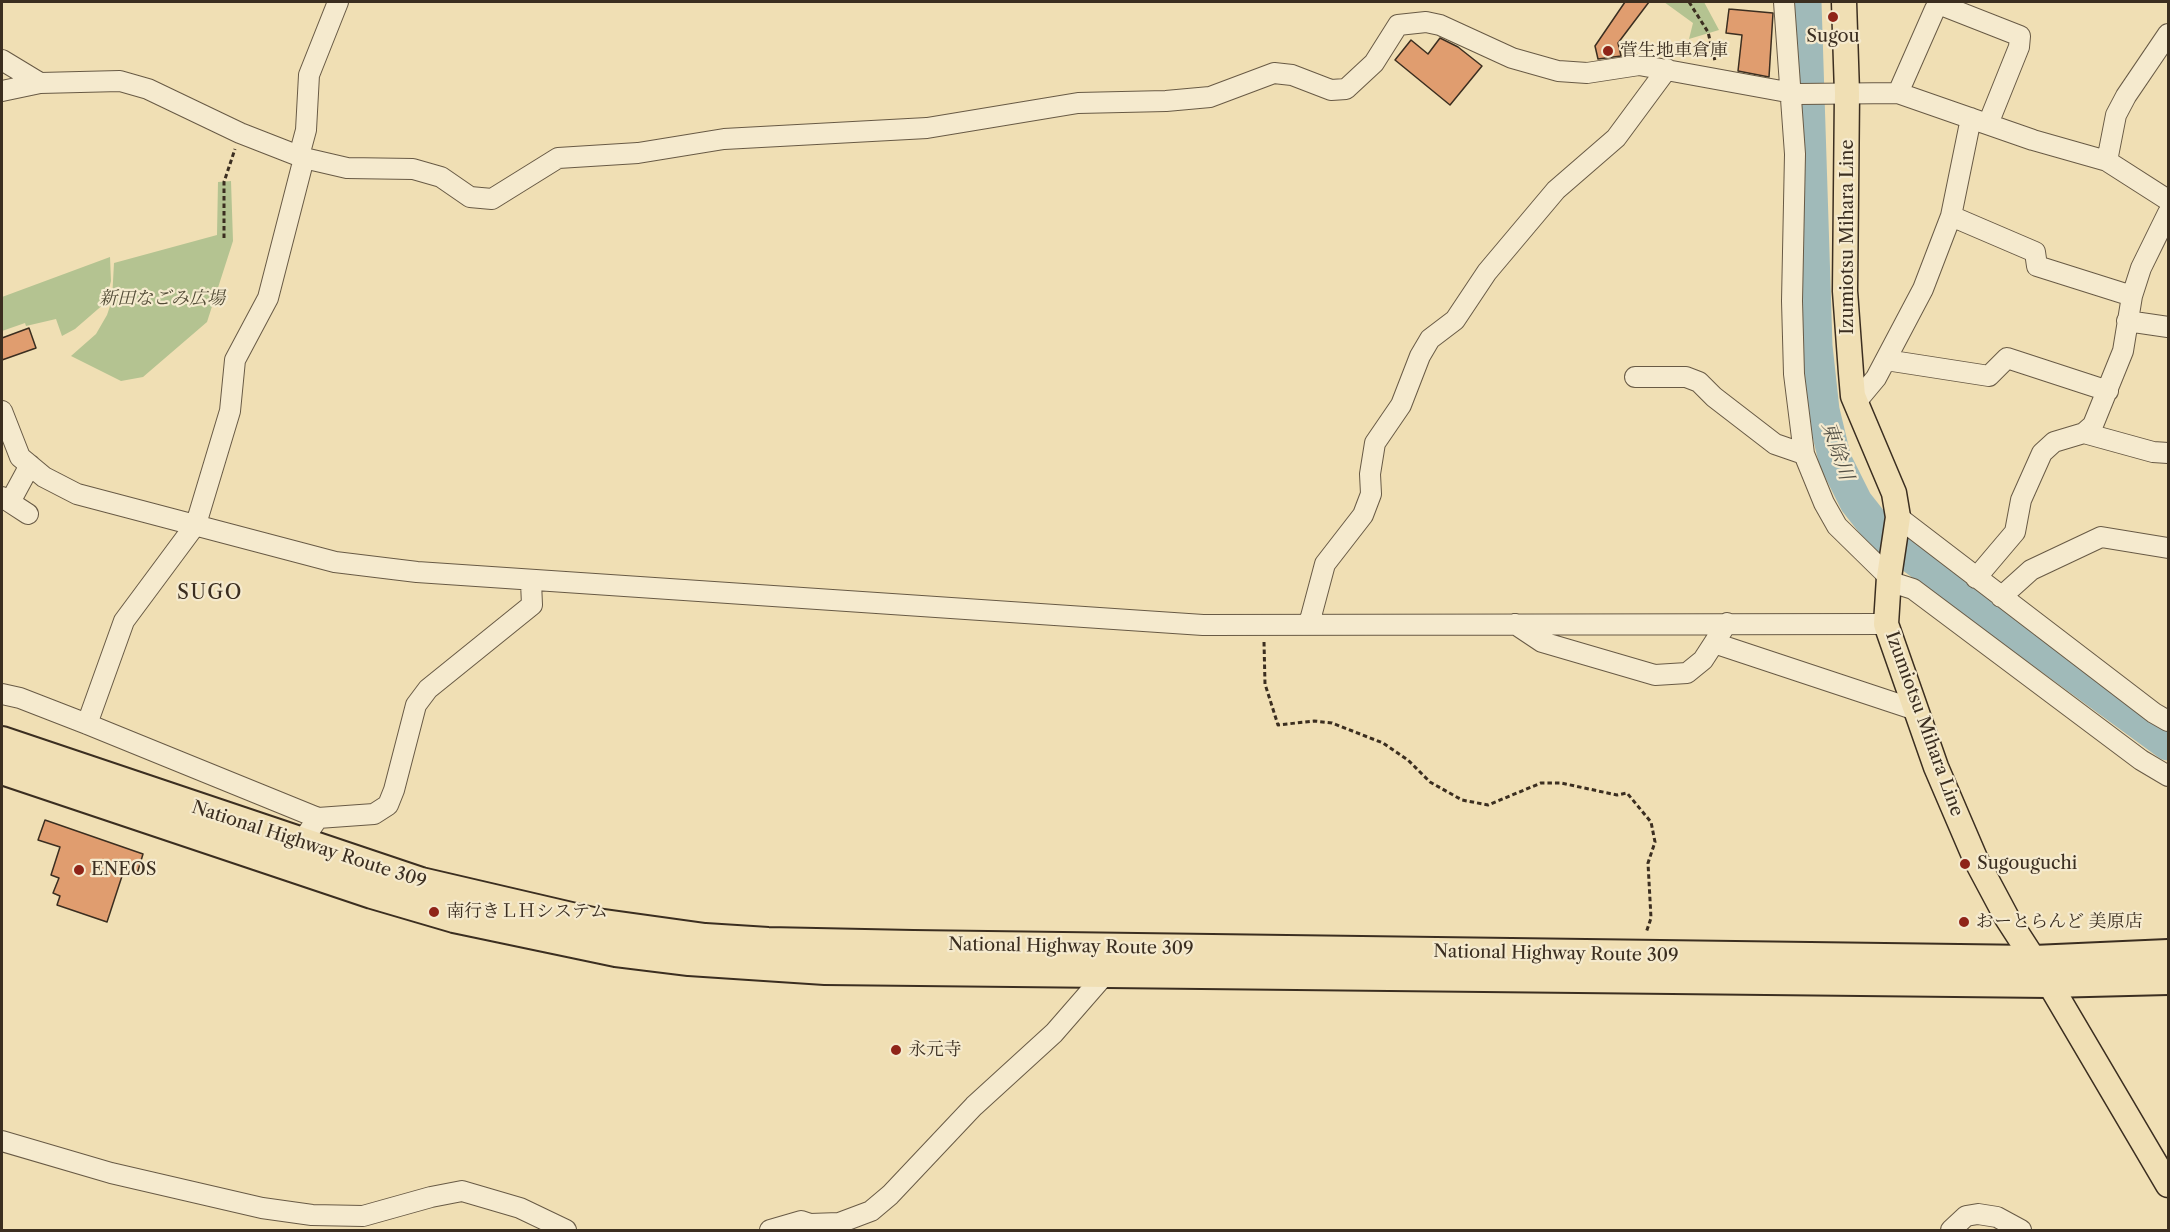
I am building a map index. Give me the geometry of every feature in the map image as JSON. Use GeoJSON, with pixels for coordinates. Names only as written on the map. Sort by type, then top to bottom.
{"type":"FeatureCollection","features":[{"type":"Feature","properties":{"kind":"highway","name":"National Highway Route 309"},"geometry":{"type":"LineString","coordinates":[[2,741],[300,844],[458,893],[597,923],[693,936],[768,942],[1108,959],[2041,971],[2169,954]]}},
{"type":"Feature","properties":{"kind":"highway","name":"National Highway Route 309"},"geometry":{"type":"LineString","coordinates":[[2,770],[444,915],[535,937],[616,952],[689,961],[825,970],[1108,959],[1634,955],[2041,971],[2169,980]]}},
{"type":"Feature","properties":{"kind":"main road","name":"Izumiotsu Mihara Line"},"geometry":{"type":"LineString","coordinates":[[1844,2],[1840,92],[1845,291],[1851,373],[1856,402],[1894,493],[1898,521],[1889,574],[1886,624],[1936,767],[1975,858],[2169,1185]]}},
{"type":"Feature","properties":{"kind":"street"},"geometry":{"type":"LineString","coordinates":[[87,724],[124,621],[196,524],[230,411],[235,360],[268,298],[302,157],[309,75],[339,2]]}},
{"type":"Feature","properties":{"kind":"street"},"geometry":{"type":"LineString","coordinates":[[1784,2],[1794,94],[1792,301],[1794,374],[1804,454],[1824,503],[1837,526],[1889,574],[1913,589],[2141,760],[2169,776]]}},
{"type":"Feature","properties":{"kind":"street"},"geometry":{"type":"LineString","coordinates":[[1856,402],[1886,360],[1923,289],[1951,216],[1979,121],[2019,47],[2020,36],[1935,4],[1898,93]]}},
{"type":"Feature","properties":{"kind":"street"},"geometry":{"type":"LineString","coordinates":[[2,91],[40,83],[120,81],[147,89],[240,133],[302,157],[347,168],[413,169],[441,177],[470,197],[492,199],[558,158],[638,153],[724,139],[927,128],[1078,103],[1210,97],[1274,74],[1292,75],[1331,90],[1346,89],[1374,63],[1398,25],[1426,22],[1440,25],[1512,58],[1558,71],[1587,73],[1639,65],[1794,94],[1898,93],[2107,161],[2169,200]]}},
{"type":"Feature","properties":{"kind":"street"},"geometry":{"type":"LineString","coordinates":[[2107,161],[2116,115],[2126,96],[2163,54],[2169,34]]}},
{"type":"Feature","properties":{"kind":"street"},"geometry":{"type":"LineString","coordinates":[[2,60],[40,83]]}},
{"type":"Feature","properties":{"kind":"street"},"geometry":{"type":"LineString","coordinates":[[1309,624],[1325,564],[1363,515],[1371,494],[1370,474],[1375,443],[1401,405],[1420,356],[1430,339],[1455,320],[1487,272],[1556,190],[1616,138],[1667,69]]}},
{"type":"Feature","properties":{"kind":"street"},"geometry":{"type":"LineString","coordinates":[[1976,578],[2014,532],[2021,500],[2042,453],[2054,442],[2084,433],[2094,425],[2122,351],[2132,296],[2141,268],[2169,213]]}},
{"type":"Feature","properties":{"kind":"street"},"geometry":{"type":"LineString","coordinates":[[1951,216],[2035,252],[2037,266],[2132,296]]}},
{"type":"Feature","properties":{"kind":"street"},"geometry":{"type":"LineString","coordinates":[[2127,321],[2169,327]]}},
{"type":"Feature","properties":{"kind":"street"},"geometry":{"type":"LineString","coordinates":[[1886,360],[1989,376],[2007,358],[2108,391]]}},
{"type":"Feature","properties":{"kind":"street"},"geometry":{"type":"LineString","coordinates":[[1635,377],[1686,377],[1699,382],[1714,397],[1775,444],[1804,454]]}},
{"type":"Feature","properties":{"kind":"street"},"geometry":{"type":"LineString","coordinates":[[2,414],[20,457],[44,477],[77,494],[335,562],[531,582],[1203,625],[1886,624]]}},
{"type":"Feature","properties":{"kind":"street"},"geometry":{"type":"LineString","coordinates":[[2084,433],[2153,452],[2169,453]]}},
{"type":"Feature","properties":{"kind":"street"},"geometry":{"type":"LineString","coordinates":[[28,514],[6,500],[30,465]]}},
{"type":"Feature","properties":{"kind":"street"},"geometry":{"type":"LineString","coordinates":[[1898,521],[2154,713],[2169,721]]}},
{"type":"Feature","properties":{"kind":"street"},"geometry":{"type":"LineString","coordinates":[[2001,597],[2031,570],[2101,537],[2169,548]]}},
{"type":"Feature","properties":{"kind":"street"},"geometry":{"type":"LineString","coordinates":[[2,694],[20,698],[87,724],[318,818],[374,814],[388,804],[394,790],[416,705],[428,688],[532,605],[531,582]]}},
{"type":"Feature","properties":{"kind":"street"},"geometry":{"type":"LineString","coordinates":[[1515,624],[1542,642],[1655,675],[1687,673],[1703,660],[1727,623]]}},
{"type":"Feature","properties":{"kind":"street"},"geometry":{"type":"LineString","coordinates":[[1714,643],[1917,710]]}},
{"type":"Feature","properties":{"kind":"street"},"geometry":{"type":"LineString","coordinates":[[300,844],[318,818]]}},
{"type":"Feature","properties":{"kind":"street"},"geometry":{"type":"LineString","coordinates":[[770,1230],[801,1221],[810,1224],[839,1222],[871,1211],[890,1195],[974,1106],[1054,1033],[1108,959]]}},
{"type":"Feature","properties":{"kind":"street"},"geometry":{"type":"LineString","coordinates":[[2,1141],[111,1173],[262,1208],[312,1215],[363,1215],[462,1191],[520,1208],[566,1230]]}},
{"type":"Feature","properties":{"kind":"street"},"geometry":{"type":"LineString","coordinates":[[1951,1230],[1966,1216],[1978,1214],[1997,1217],[2019,1229]]}},
{"type":"Feature","properties":{"kind":"path"},"geometry":{"type":"LineString","coordinates":[[1689,2],[1708,32],[1719,81]]}},
{"type":"Feature","properties":{"kind":"path"},"geometry":{"type":"LineString","coordinates":[[224,238],[224,182],[240,133]]}},
{"type":"Feature","properties":{"kind":"path"},"geometry":{"type":"LineString","coordinates":[[1263,625],[1266,684],[1278,725],[1314,721],[1332,723],[1383,743],[1408,760],[1430,782],[1462,800],[1488,805],[1541,783],[1561,783],[1617,795],[1628,794],[1652,822],[1655,842],[1648,863],[1651,918],[1634,955]]}},
{"type":"Feature","properties":{"kind":"green space"},"geometry":{"type":"Polygon","coordinates":[[[1664,2],[1704,2],[1719,30],[1689,39],[1693,23],[1664,2]]]}},
{"type":"Feature","properties":{"kind":"green space","name":"新田なごみ広場"},"geometry":{"type":"Polygon","coordinates":[[[231,181],[233,241],[207,322],[143,377],[121,381],[71,356],[96,334],[107,315],[112,300],[114,263],[217,235],[218,182],[231,181]]]}},
{"type":"Feature","properties":{"kind":"green space"},"geometry":{"type":"Polygon","coordinates":[[[110,257],[111,281],[105,303],[75,329],[62,336],[56,319],[26,326],[25,323],[2,331],[2,297],[110,257]]]}},
{"type":"Feature","properties":{"kind":"building"},"geometry":{"type":"Polygon","coordinates":[[[1625,2],[1649,2],[1618,43],[1621,56],[1598,59],[1595,46],[1625,2]]]}},
{"type":"Feature","properties":{"kind":"building"},"geometry":{"type":"Polygon","coordinates":[[[1729,9],[1773,13],[1769,77],[1738,71],[1742,35],[1726,33],[1729,9]]]}},
{"type":"Feature","properties":{"kind":"building"},"geometry":{"type":"Polygon","coordinates":[[[1440,38],[1458,47],[1482,66],[1450,105],[1395,60],[1411,40],[1428,54],[1440,38]]]}},
{"type":"Feature","properties":{"kind":"building"},"geometry":{"type":"Polygon","coordinates":[[[29,328],[36,348],[2,360],[2,338],[29,328]]]}},
{"type":"Feature","properties":{"kind":"building"},"geometry":{"type":"Polygon","coordinates":[[[45,820],[143,854],[137,874],[124,870],[107,922],[57,905],[60,896],[53,893],[59,878],[51,875],[60,847],[38,840],[45,820]]]}},
{"type":"Feature","properties":{"kind":"waterway","name":"東除川"},"geometry":{"type":"LineString","coordinates":[[1805,2],[1816,346],[1823,410],[1835,460],[1856,502],[1882,535],[2168,744]]}},
{"type":"Feature","properties":{"kind":"place","name":"Sugou"},"geometry":{"type":"Point","coordinates":[1833,17]}},
{"type":"Feature","properties":{"kind":"place","name":"菅生地車倉庫"},"geometry":{"type":"Point","coordinates":[1608,51]}},
{"type":"Feature","properties":{"kind":"place","name":"Sugouguchi"},"geometry":{"type":"Point","coordinates":[1965,864]}},
{"type":"Feature","properties":{"kind":"place","name":"ENEOS"},"geometry":{"type":"Point","coordinates":[79,870]}},
{"type":"Feature","properties":{"kind":"place","name":"南行きＬＨシステム"},"geometry":{"type":"Point","coordinates":[434,912]}},
{"type":"Feature","properties":{"kind":"place","name":"おーとらんど 美原店"},"geometry":{"type":"Point","coordinates":[1964,922]}},
{"type":"Feature","properties":{"kind":"place","name":"永元寺"},"geometry":{"type":"Point","coordinates":[896,1050]}},
{"type":"Feature","properties":{"kind":"district","name":"SUGO"},"geometry":{"type":"Point","coordinates":[210,593]}}]}
